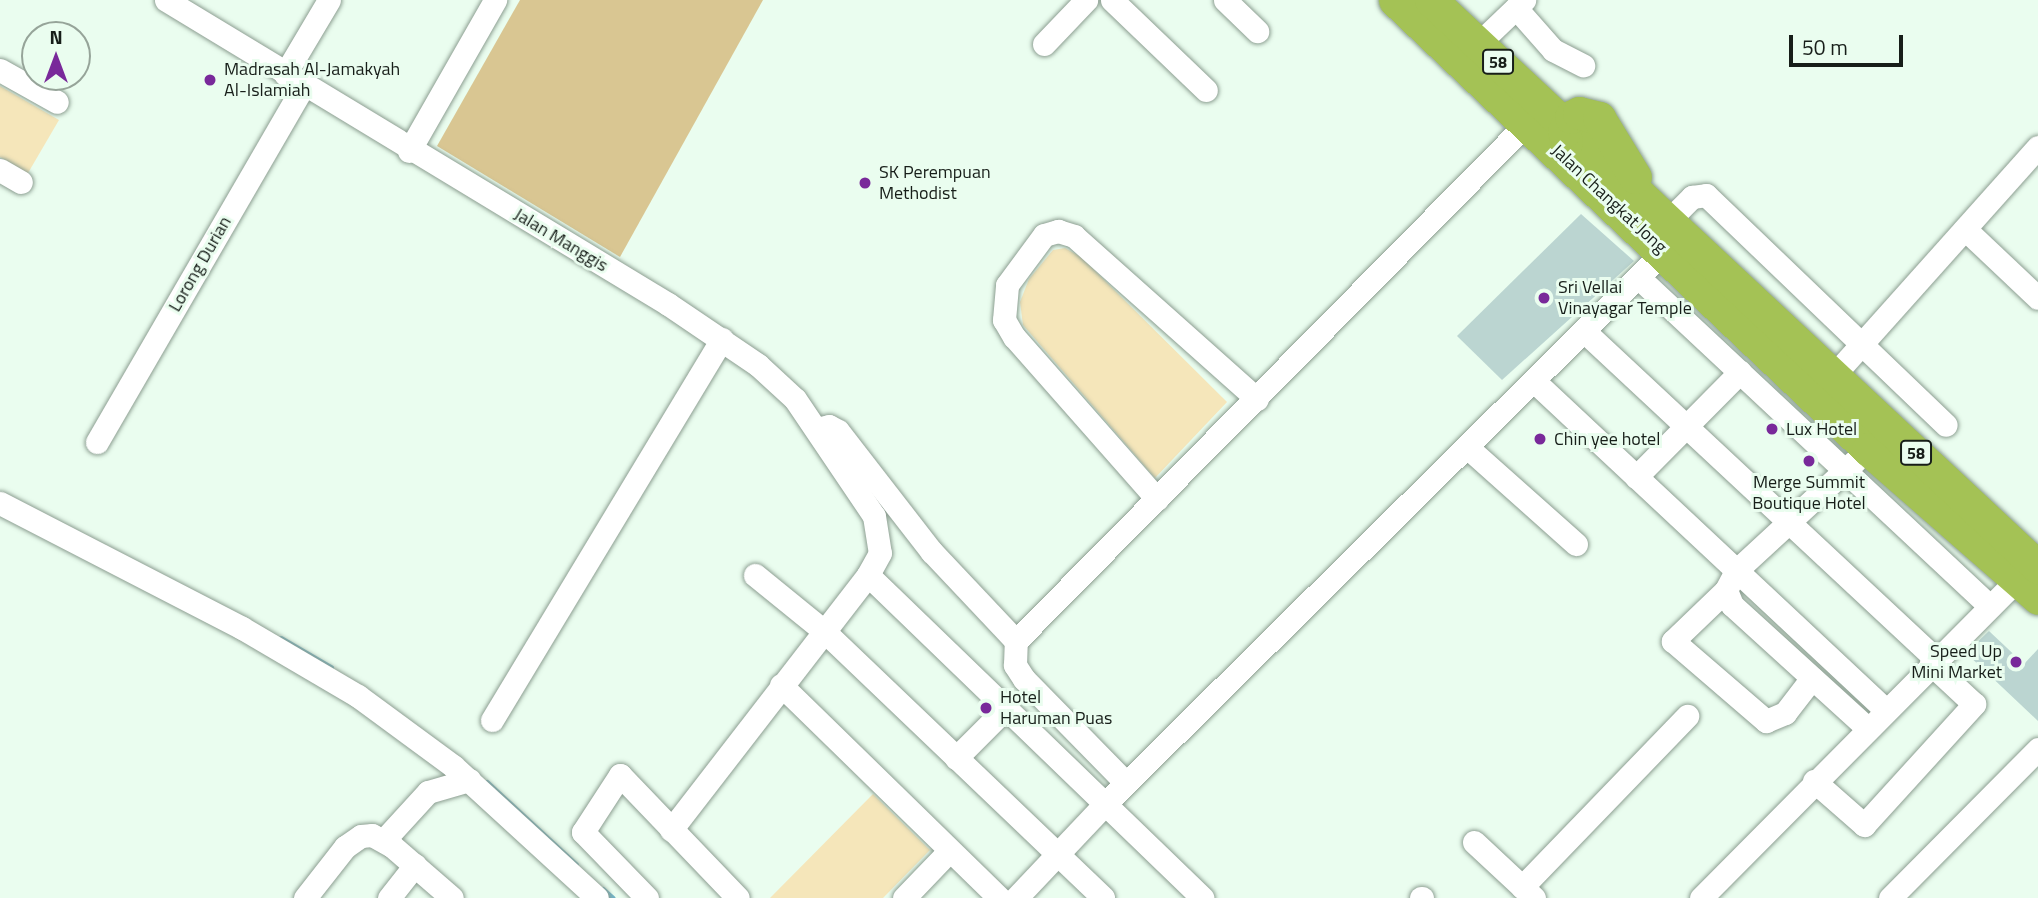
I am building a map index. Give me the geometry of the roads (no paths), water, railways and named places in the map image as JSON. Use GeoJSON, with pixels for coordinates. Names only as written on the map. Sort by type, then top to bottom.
{"type":"FeatureCollection","features":[{"type":"Feature","properties":{"kind":"highway","name":"Jalan Changkat Jong"},"geometry":{"type":"LineString","coordinates":[[1395,0],[1590,181],[1660,223],[1793,339],[1825,388],[1857,459],[2031,582]]}},
{"type":"Feature","properties":{"kind":"highway","name":"Jalan Changkat Jong"},"geometry":{"type":"LineString","coordinates":[[1431,0],[1565,125]]}},
{"type":"Feature","properties":{"kind":"highway"},"geometry":{"type":"LineString","coordinates":[[1590,181],[1567,146],[1565,125],[1579,113],[1599,118],[1660,223]]}},
{"type":"Feature","properties":{"kind":"highway","name":"Jalan Changkat Jong"},"geometry":{"type":"LineString","coordinates":[[1660,223],[1825,388],[2031,582]]}},
{"type":"Feature","properties":{"kind":"street","name":"Jalan Manggis"},"geometry":{"type":"LineString","coordinates":[[166,0],[722,339],[779,382],[817,429],[874,516],[880,553],[868,575]]}},
{"type":"Feature","properties":{"kind":"street","name":"Lorong Durian"},"geometry":{"type":"LineString","coordinates":[[97,442],[295,80],[329,0]]}},
{"type":"Feature","properties":{"kind":"street"},"geometry":{"type":"LineString","coordinates":[[409,150],[495,0]]}},
{"type":"Feature","properties":{"kind":"street"},"geometry":{"type":"LineString","coordinates":[[1044,44],[1086,0]]}},
{"type":"Feature","properties":{"kind":"street"},"geometry":{"type":"LineString","coordinates":[[1112,0],[1206,90]]}},
{"type":"Feature","properties":{"kind":"street"},"geometry":{"type":"LineString","coordinates":[[1225,0],[1257,31]]}},
{"type":"Feature","properties":{"kind":"street"},"geometry":{"type":"LineString","coordinates":[[1478,44],[1520,4],[1553,50],[1583,65]]}},
{"type":"Feature","properties":{"kind":"street"},"geometry":{"type":"LineString","coordinates":[[0,70],[57,102]]}},
{"type":"Feature","properties":{"kind":"street"},"geometry":{"type":"LineString","coordinates":[[1126,783],[1024,679],[1015,665],[1016,641],[1527,123]]}},
{"type":"Feature","properties":{"kind":"street"},"geometry":{"type":"LineString","coordinates":[[1825,388],[2038,147]]}},
{"type":"Feature","properties":{"kind":"street"},"geometry":{"type":"LineString","coordinates":[[0,170],[21,182]]}},
{"type":"Feature","properties":{"kind":"street"},"geometry":{"type":"LineString","coordinates":[[1016,898],[1126,783],[1638,277],[1660,223],[1692,197],[1706,195],[1860,346],[1947,425]]}},
{"type":"Feature","properties":{"kind":"street"},"geometry":{"type":"LineString","coordinates":[[1965,229],[2038,298]]}},
{"type":"Feature","properties":{"kind":"street"},"geometry":{"type":"LineString","coordinates":[[1157,499],[1014,337],[1004,320],[1007,285],[1044,235],[1058,231],[1073,236],[1256,399]]}},
{"type":"Feature","properties":{"kind":"street"},"geometry":{"type":"LineString","coordinates":[[1638,277],[1740,372],[1857,459],[1990,606]]}},
{"type":"Feature","properties":{"kind":"street"},"geometry":{"type":"LineString","coordinates":[[1584,331],[1689,424],[1791,520],[1974,704],[1864,825],[1814,780]]}},
{"type":"Feature","properties":{"kind":"street"},"geometry":{"type":"LineString","coordinates":[[492,720],[722,339]]}},
{"type":"Feature","properties":{"kind":"street"},"geometry":{"type":"LineString","coordinates":[[1636,477],[1740,372]]}},
{"type":"Feature","properties":{"kind":"street"},"geometry":{"type":"LineString","coordinates":[[1534,381],[1636,477],[1731,580],[1884,709]]}},
{"type":"Feature","properties":{"kind":"street"},"geometry":{"type":"LineString","coordinates":[[817,429],[829,426],[838,431],[932,552],[1016,641]]}},
{"type":"Feature","properties":{"kind":"street"},"geometry":{"type":"LineString","coordinates":[[1467,447],[1576,544]]}},
{"type":"Feature","properties":{"kind":"street"},"geometry":{"type":"LineString","coordinates":[[1812,678],[1785,713],[1766,720],[1673,641],[1791,520],[1857,459]]}},
{"type":"Feature","properties":{"kind":"street"},"geometry":{"type":"LineString","coordinates":[[0,503],[298,660],[399,724],[469,780],[597,898]]}},
{"type":"Feature","properties":{"kind":"street"},"geometry":{"type":"LineString","coordinates":[[755,575],[824,631],[1102,898]]}},
{"type":"Feature","properties":{"kind":"street"},"geometry":{"type":"LineString","coordinates":[[671,830],[868,575],[1202,898]]}},
{"type":"Feature","properties":{"kind":"street"},"geometry":{"type":"LineString","coordinates":[[1731,580],[1732,605],[1866,727]]}},
{"type":"Feature","properties":{"kind":"street"},"geometry":{"type":"LineString","coordinates":[[1700,898],[1866,727],[1990,606],[2031,582]]}},
{"type":"Feature","properties":{"kind":"street"},"geometry":{"type":"LineString","coordinates":[[781,685],[999,898]]}},
{"type":"Feature","properties":{"kind":"street"},"geometry":{"type":"LineString","coordinates":[[956,758],[1005,709]]}},
{"type":"Feature","properties":{"kind":"street"},"geometry":{"type":"LineString","coordinates":[[1474,842],[1528,892],[1687,716]]}},
{"type":"Feature","properties":{"kind":"street"},"geometry":{"type":"LineString","coordinates":[[1890,898],[2038,749]]}},
{"type":"Feature","properties":{"kind":"street"},"geometry":{"type":"LineString","coordinates":[[647,898],[583,832],[620,775],[738,898]]}},
{"type":"Feature","properties":{"kind":"street"},"geometry":{"type":"LineString","coordinates":[[384,840],[428,792],[469,780]]}},
{"type":"Feature","properties":{"kind":"street"},"geometry":{"type":"LineString","coordinates":[[304,898],[345,847],[361,836],[384,840],[452,898]]}},
{"type":"Feature","properties":{"kind":"street"},"geometry":{"type":"LineString","coordinates":[[904,898],[950,851]]}},
{"type":"Feature","properties":{"kind":"street"},"geometry":{"type":"LineString","coordinates":[[389,898],[415,865]]}},
{"type":"Feature","properties":{"kind":"waterway"},"geometry":{"type":"LineString","coordinates":[[281,638],[331,667]]}},
{"type":"Feature","properties":{"kind":"waterway"},"geometry":{"type":"LineString","coordinates":[[487,782],[576,864]]}},
{"type":"Feature","properties":{"kind":"waterway"},"geometry":{"type":"LineString","coordinates":[[603,889],[613,898]]}},
{"type":"Feature","properties":{"kind":"place","name":"Madrasah Al-Jamakyah Al-Islamiah"},"geometry":{"type":"Point","coordinates":[210,80]}},
{"type":"Feature","properties":{"kind":"place","name":"SK Perempuan Methodist"},"geometry":{"type":"Point","coordinates":[865,183]}},
{"type":"Feature","properties":{"kind":"place","name":"Sri Vellai Vinayagar Temple"},"geometry":{"type":"Point","coordinates":[1544,298]}},
{"type":"Feature","properties":{"kind":"place","name":"Lux Hotel"},"geometry":{"type":"Point","coordinates":[1772,429]}},
{"type":"Feature","properties":{"kind":"place","name":"Chin yee hotel"},"geometry":{"type":"Point","coordinates":[1540,439]}},
{"type":"Feature","properties":{"kind":"place","name":"Merge Summit Boutique Hotel"},"geometry":{"type":"Point","coordinates":[1809,461]}},
{"type":"Feature","properties":{"kind":"place","name":"Speed Up Mini Market"},"geometry":{"type":"Point","coordinates":[2016,662]}},
{"type":"Feature","properties":{"kind":"place","name":"Hotel Haruman Puas"},"geometry":{"type":"Point","coordinates":[986,708]}}]}
